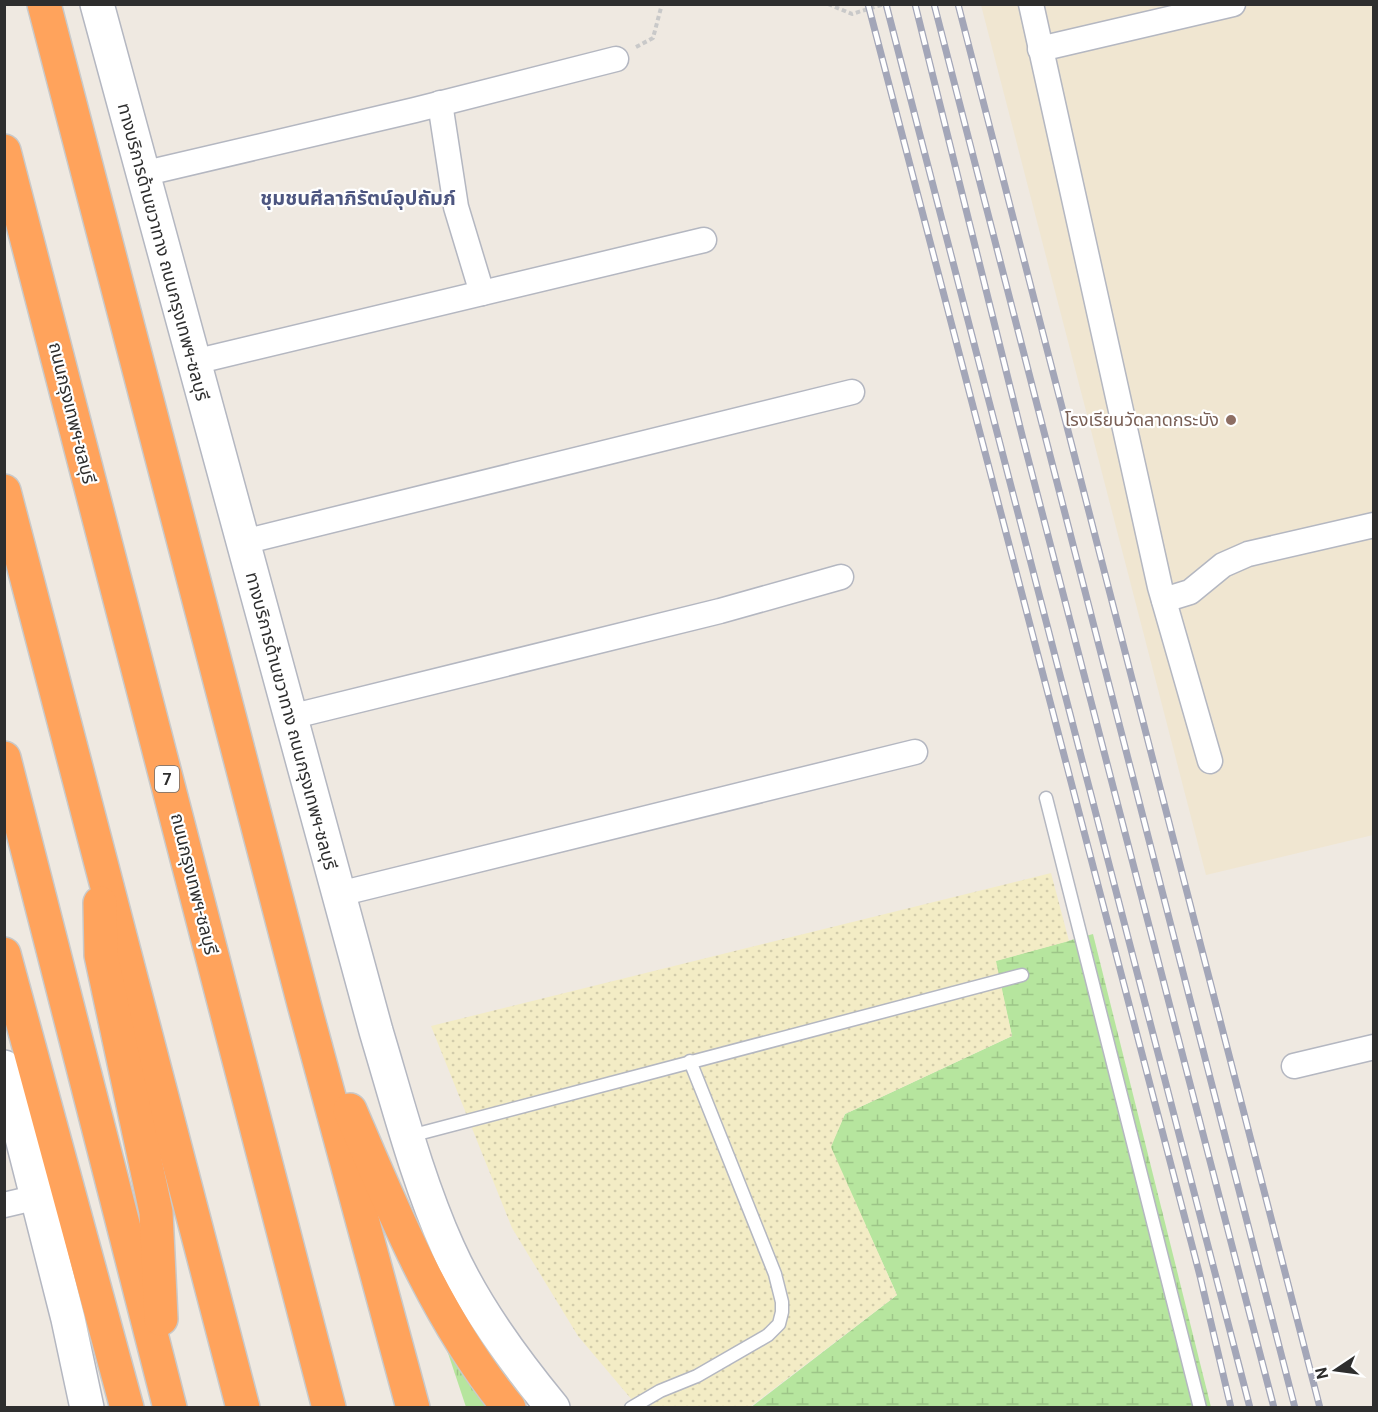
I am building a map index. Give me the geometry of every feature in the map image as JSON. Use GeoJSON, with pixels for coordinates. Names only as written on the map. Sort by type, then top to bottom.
{"type":"FeatureCollection","features":[{"type":"Feature","properties":{"kind":"highway"},"geometry":{"type":"LineString","coordinates":[[44,4],[303,1004],[413,1407]]}},
{"type":"Feature","properties":{"kind":"highway","name":"ถนนกรุงเทพฯ-ชลบุรี"},"geometry":{"type":"LineString","coordinates":[[4,151],[329,1407]]}},
{"type":"Feature","properties":{"kind":"highway"},"geometry":{"type":"LineString","coordinates":[[4,491],[243,1407]]}},
{"type":"Feature","properties":{"kind":"highway"},"geometry":{"type":"LineString","coordinates":[[4,758],[167,1398]]}},
{"type":"Feature","properties":{"kind":"highway"},"geometry":{"type":"LineString","coordinates":[[107,881],[99,906],[101,955],[156,1212],[167,1398]]}},
{"type":"Feature","properties":{"kind":"highway"},"geometry":{"type":"LineString","coordinates":[[4,954],[127,1407]]}},
{"type":"Feature","properties":{"kind":"highway"},"geometry":{"type":"LineString","coordinates":[[303,1004],[418,1264],[453,1328],[509,1407]]}},
{"type":"Feature","properties":{"kind":"main road","name":"ทางบริการด้านขวาทาง ถนนกรุงเทพฯ-ชลบุรี"},"geometry":{"type":"LineString","coordinates":[[100,17],[376,1031],[408,1137],[448,1249],[482,1310],[523,1371],[553,1407]]}},
{"type":"Feature","properties":{"kind":"main road"},"geometry":{"type":"LineString","coordinates":[[4,1067],[68,1319],[87,1407]]}},
{"type":"Feature","properties":{"kind":"street"},"geometry":{"type":"LineString","coordinates":[[1031,4],[1164,600],[1210,761]]}},
{"type":"Feature","properties":{"kind":"street"},"geometry":{"type":"LineString","coordinates":[[1040,49],[1233,4]]}},
{"type":"Feature","properties":{"kind":"street"},"geometry":{"type":"LineString","coordinates":[[142,174],[616,59]]}},
{"type":"Feature","properties":{"kind":"street"},"geometry":{"type":"LineString","coordinates":[[440,103],[456,207],[482,293]]}},
{"type":"Feature","properties":{"kind":"street"},"geometry":{"type":"LineString","coordinates":[[194,362],[704,240]]}},
{"type":"Feature","properties":{"kind":"street"},"geometry":{"type":"LineString","coordinates":[[243,542],[852,392]]}},
{"type":"Feature","properties":{"kind":"street"},"geometry":{"type":"LineString","coordinates":[[1164,600],[1190,592],[1223,565],[1248,554],[1374,525]]}},
{"type":"Feature","properties":{"kind":"street"},"geometry":{"type":"LineString","coordinates":[[290,717],[720,611],[841,577]]}},
{"type":"Feature","properties":{"kind":"street"},"geometry":{"type":"LineString","coordinates":[[339,894],[915,752]]}},
{"type":"Feature","properties":{"kind":"street"},"geometry":{"type":"LineString","coordinates":[[1294,1066],[1374,1047]]}},
{"type":"Feature","properties":{"kind":"street"},"geometry":{"type":"LineString","coordinates":[[4,1205],[38,1197]]}},
{"type":"Feature","properties":{"kind":"lane"},"geometry":{"type":"LineString","coordinates":[[1046,798],[1200,1407]]}},
{"type":"Feature","properties":{"kind":"lane"},"geometry":{"type":"LineString","coordinates":[[408,1137],[1022,975]]}},
{"type":"Feature","properties":{"kind":"lane"},"geometry":{"type":"LineString","coordinates":[[631,1407],[660,1391],[697,1376],[768,1335],[779,1324],[782,1312],[782,1302],[775,1274],[690,1061]]}},
{"type":"Feature","properties":{"kind":"path"},"geometry":{"type":"LineString","coordinates":[[616,59],[652,38],[662,4]]}},
{"type":"Feature","properties":{"kind":"path"},"geometry":{"type":"LineString","coordinates":[[828,4],[852,14],[884,4]]}},
{"type":"Feature","properties":{"kind":"shaded area","name":"โรงเรียนวัดลาดกระบัง"},"geometry":{"type":"Polygon","coordinates":[[[981,5],[1373,5],[1373,835],[1206,875],[981,5]]]}},
{"type":"Feature","properties":{"kind":"green space"},"geometry":{"type":"Polygon","coordinates":[[[1093,934],[1211,1407],[750,1408],[897,1295],[830,1147],[845,1114],[1012,1036],[995,961],[1093,934]]]}},
{"type":"Feature","properties":{"kind":"green space"},"geometry":{"type":"Polygon","coordinates":[[[437,1320],[504,1407],[466,1407],[437,1320]]]}},
{"type":"Feature","properties":{"kind":"sand"},"geometry":{"type":"Polygon","coordinates":[[[1051,873],[1069,941],[996,961],[1012,1036],[845,1114],[831,1147],[897,1295],[750,1407],[638,1407],[578,1336],[512,1228],[431,1026],[1051,873]]]}},
{"type":"Feature","properties":{"kind":"railway"},"geometry":{"type":"LineString","coordinates":[[868,4],[1200,1276],[1231,1408]]}},
{"type":"Feature","properties":{"kind":"railway"},"geometry":{"type":"LineString","coordinates":[[886,4],[1250,1408]]}},
{"type":"Feature","properties":{"kind":"railway"},"geometry":{"type":"LineString","coordinates":[[915,4],[1023,439],[1274,1408]]}},
{"type":"Feature","properties":{"kind":"railway"},"geometry":{"type":"LineString","coordinates":[[934,4],[1295,1408]]}},
{"type":"Feature","properties":{"kind":"railway"},"geometry":{"type":"LineString","coordinates":[[958,4],[1320,1408]]}},
{"type":"Feature","properties":{"kind":"place","name":"โรงเรียนวัดลาดกระบัง"},"geometry":{"type":"Point","coordinates":[1231,420]}},
{"type":"Feature","properties":{"kind":"district","name":"ชุมชนศีลาภิรัตน์อุปถัมภ์"},"geometry":{"type":"Point","coordinates":[358,198]}}]}
